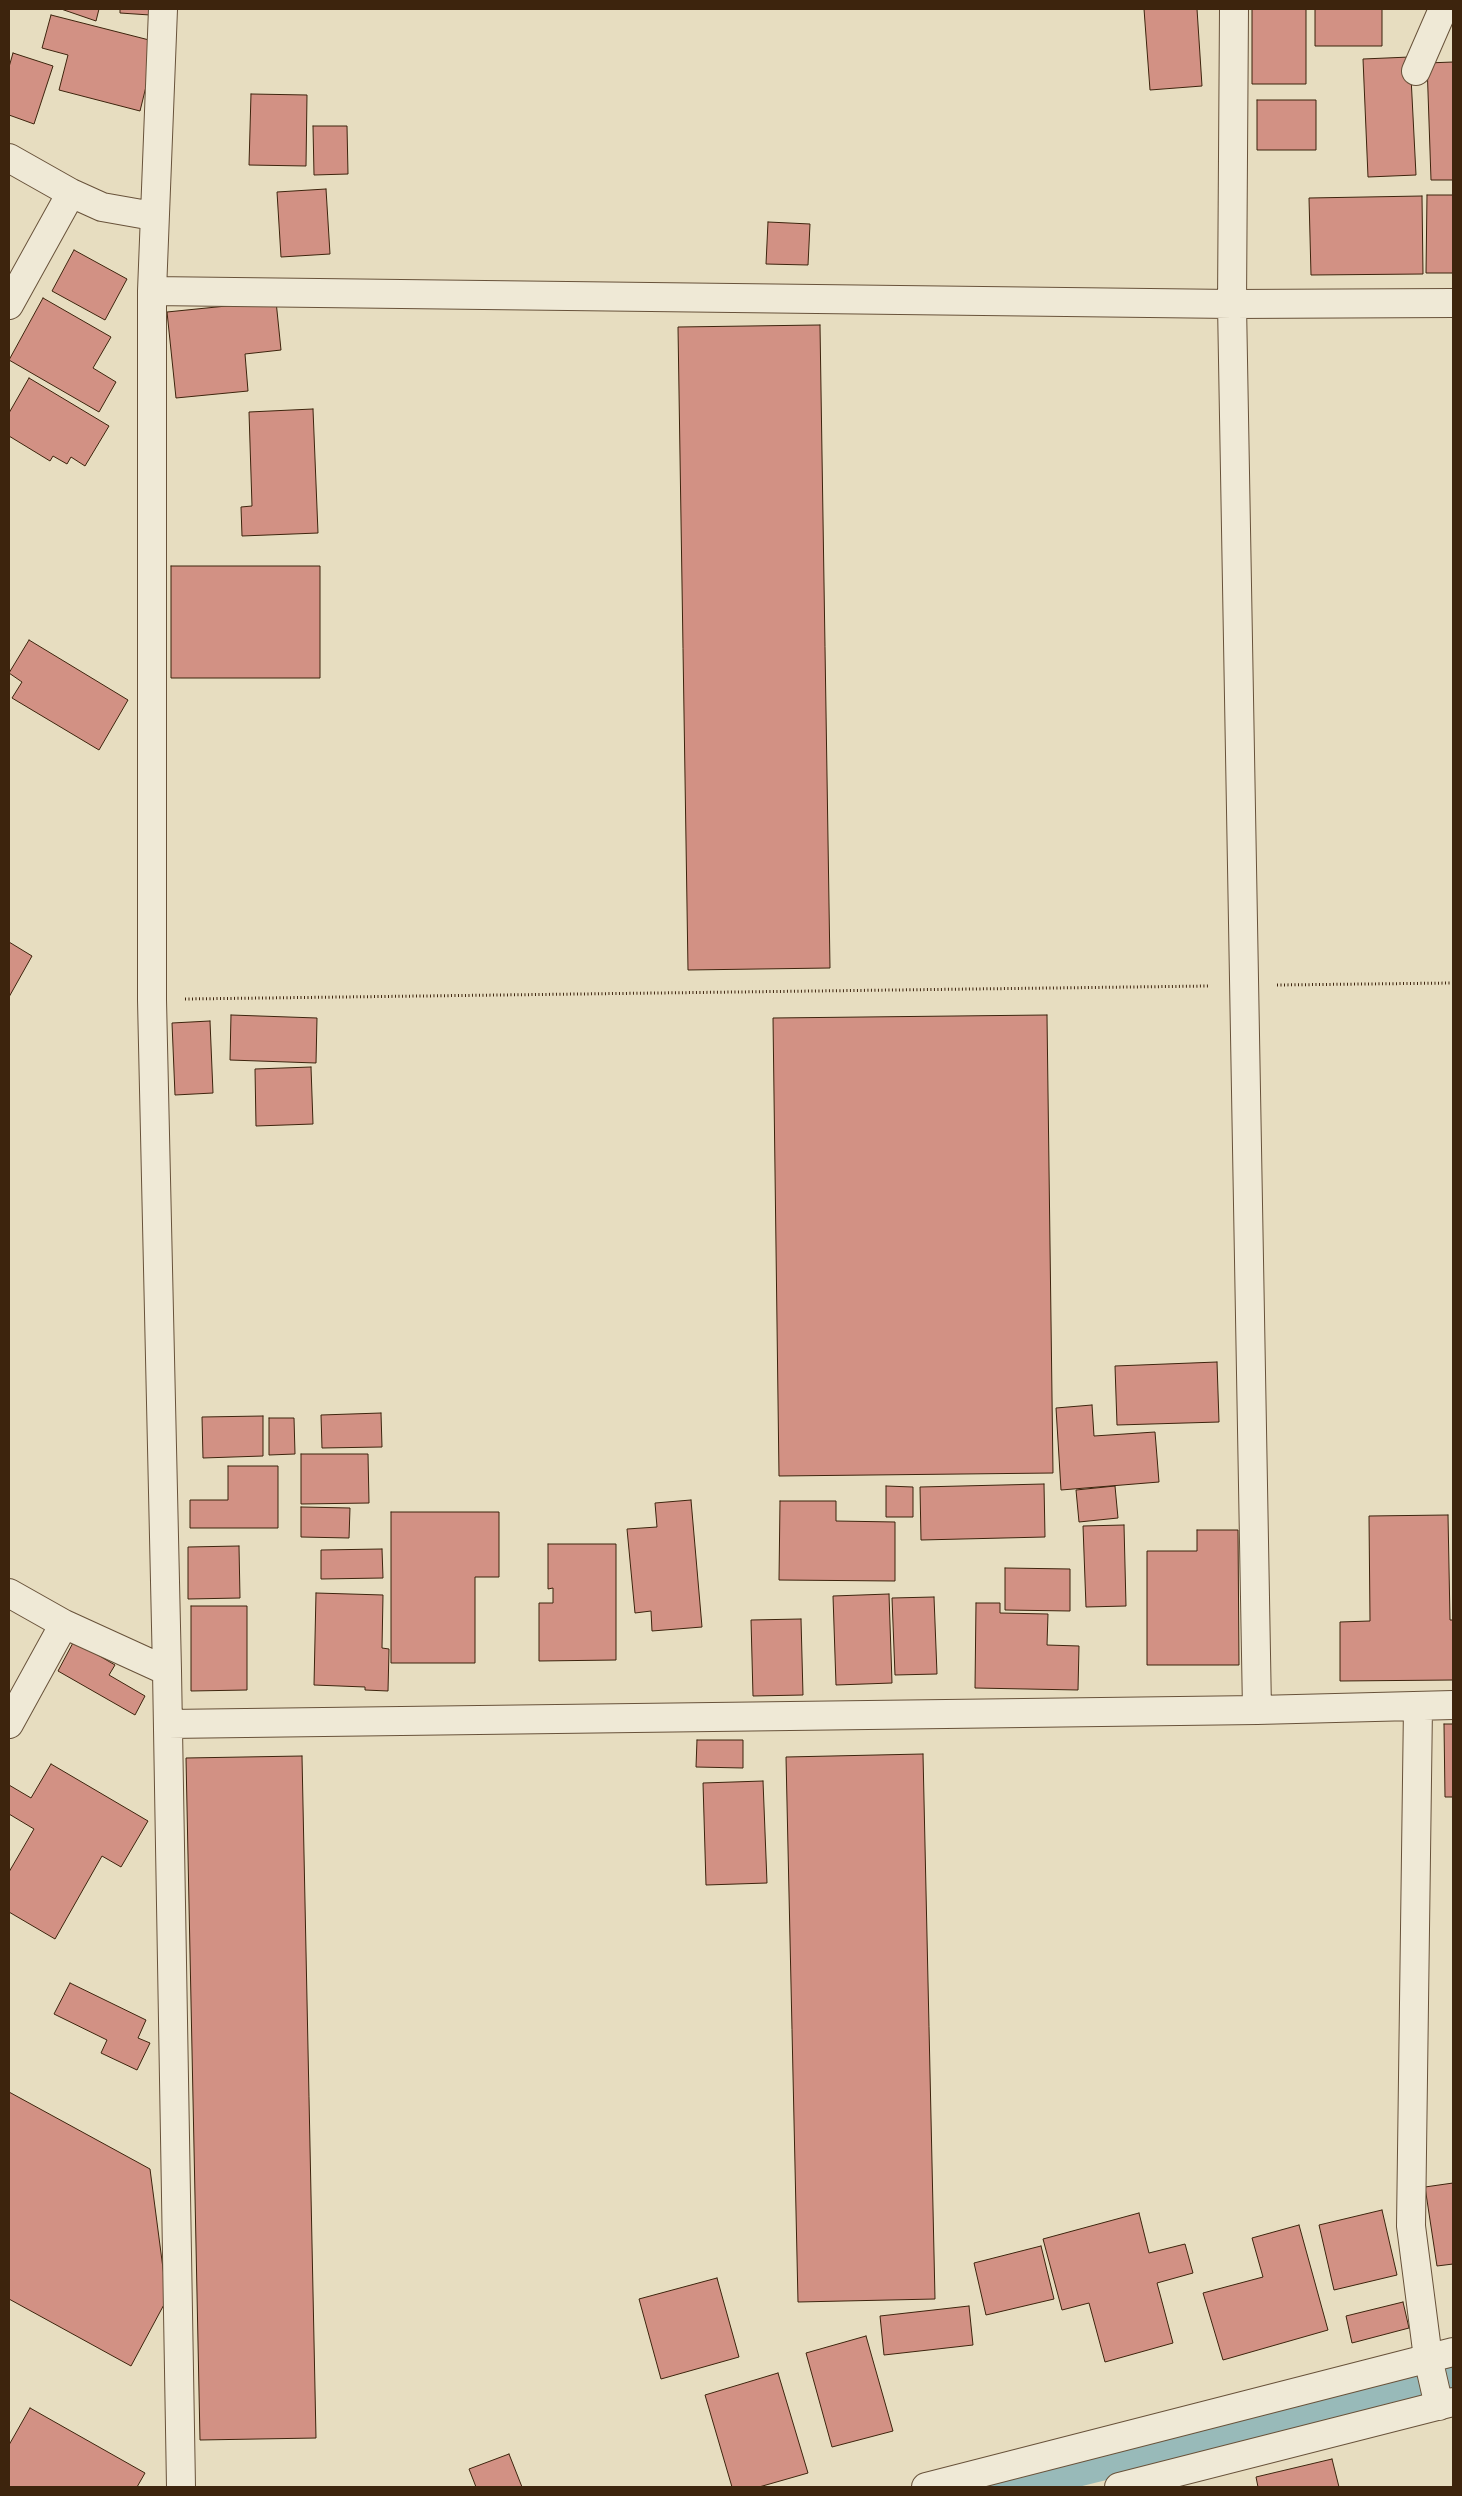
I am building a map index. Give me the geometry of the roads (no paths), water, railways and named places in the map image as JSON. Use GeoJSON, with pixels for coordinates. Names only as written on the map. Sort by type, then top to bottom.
{"type":"FeatureCollection","features":[{"type":"Feature","properties":{"kind":"street"},"geometry":{"type":"LineString","coordinates":[[164,9],[152,291],[152,1000],[167,1671],[181,2487]]}},
{"type":"Feature","properties":{"kind":"street"},"geometry":{"type":"LineString","coordinates":[[1234,9],[1232,304],[1257,1710]]}},
{"type":"Feature","properties":{"kind":"street"},"geometry":{"type":"LineString","coordinates":[[1416,72],[1443,9]]}},
{"type":"Feature","properties":{"kind":"street"},"geometry":{"type":"LineString","coordinates":[[9,158],[71,193],[102,207],[154,216]]}},
{"type":"Feature","properties":{"kind":"street"},"geometry":{"type":"LineString","coordinates":[[9,305],[71,193]]}},
{"type":"Feature","properties":{"kind":"street"},"geometry":{"type":"LineString","coordinates":[[152,291],[1232,304],[1453,303]]}},
{"type":"Feature","properties":{"kind":"street"},"geometry":{"type":"LineString","coordinates":[[9,1593],[64,1624],[167,1671]]}},
{"type":"Feature","properties":{"kind":"street"},"geometry":{"type":"LineString","coordinates":[[9,1724],[64,1624]]}},
{"type":"Feature","properties":{"kind":"street"},"geometry":{"type":"LineString","coordinates":[[168,1724],[1257,1710],[1453,1705]]}},
{"type":"Feature","properties":{"kind":"street"},"geometry":{"type":"LineString","coordinates":[[1119,2487],[1443,2401],[1437,2358],[1411,2226],[1418,1706]]}},
{"type":"Feature","properties":{"kind":"street"},"geometry":{"type":"LineString","coordinates":[[926,2487],[1437,2358]]}},
{"type":"Feature","properties":{"kind":"waterway"},"geometry":{"type":"LineString","coordinates":[[993,2487],[1453,2373]]}}]}
